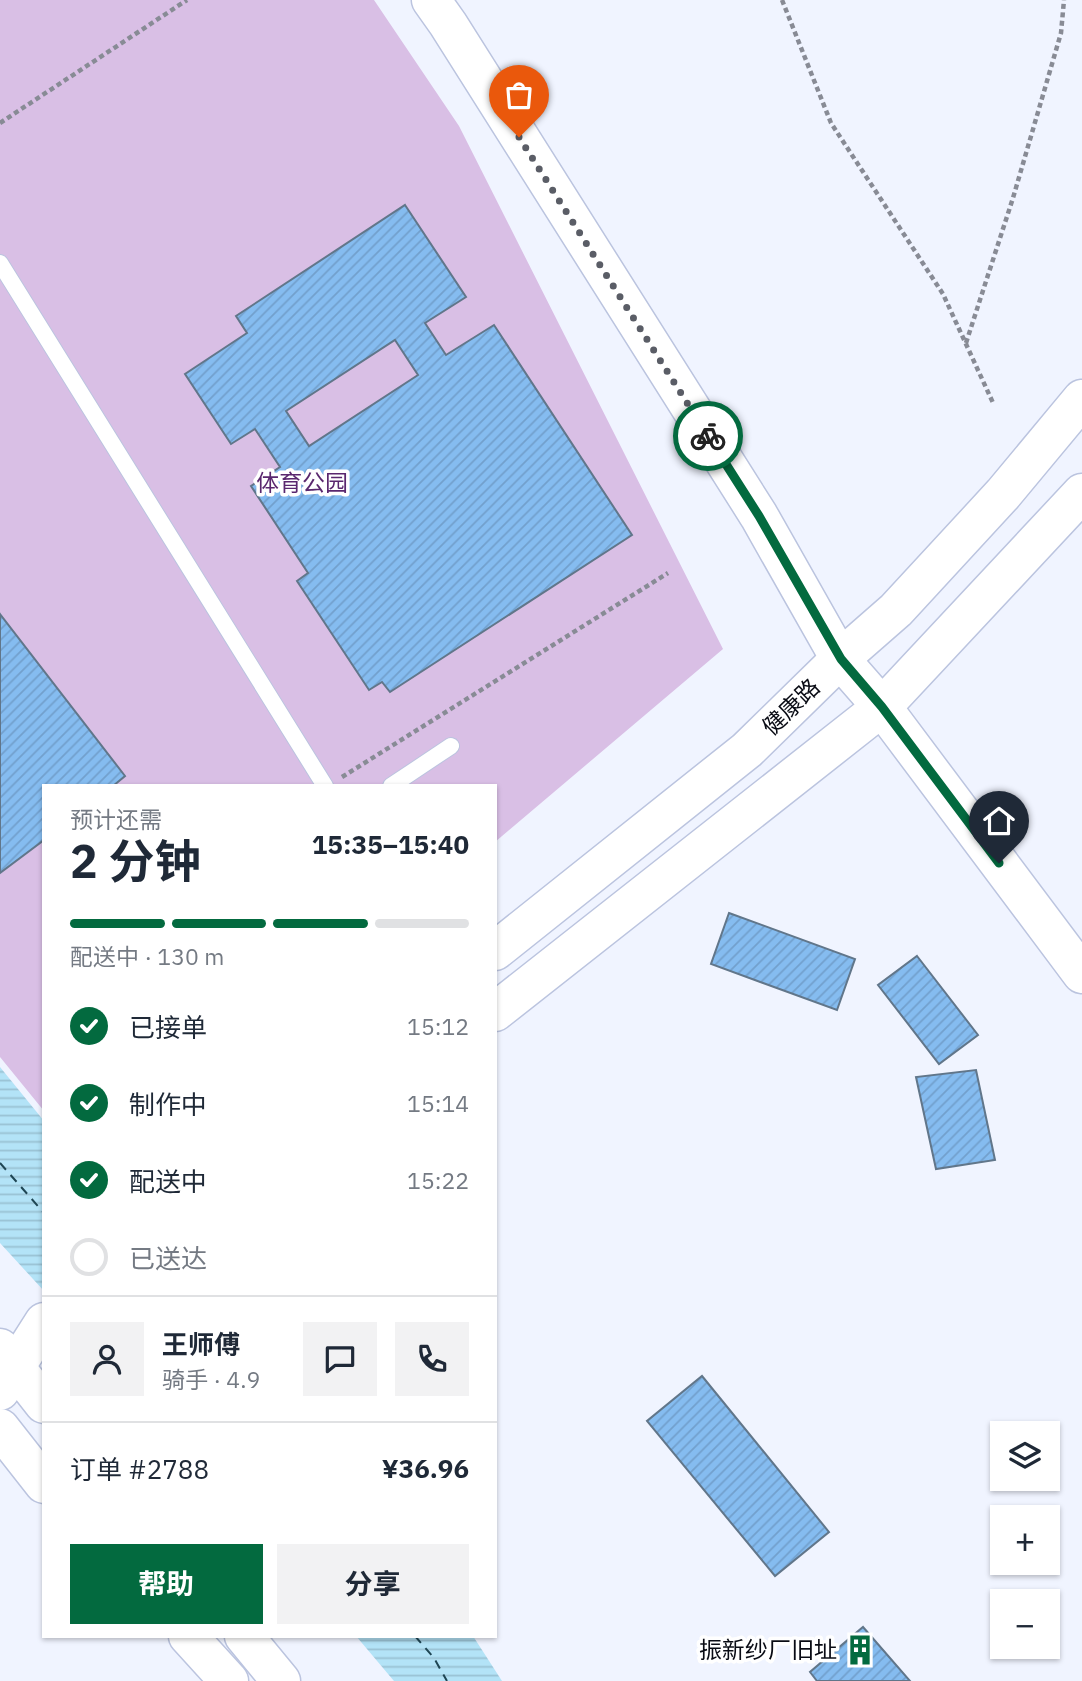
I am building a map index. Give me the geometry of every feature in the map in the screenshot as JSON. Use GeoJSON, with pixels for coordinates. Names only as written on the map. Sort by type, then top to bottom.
{"type":"FeatureCollection","features":[{"type":"Feature","properties":{"kind":"main road"},"geometry":{"type":"LineString","coordinates":[[431,0],[759,516],[841,659],[882,707],[1082,974]]}},
{"type":"Feature","properties":{"kind":"main road","name":"健康路"},"geometry":{"type":"LineString","coordinates":[[497,949],[747,750],[905,600],[1003,494],[1082,399]]}},
{"type":"Feature","properties":{"kind":"main road"},"geometry":{"type":"LineString","coordinates":[[497,1010],[882,707],[1082,493]]}},
{"type":"Feature","properties":{"kind":"main road"},"geometry":{"type":"LineString","coordinates":[[42,1324],[5,1368],[42,1402]]}},
{"type":"Feature","properties":{"kind":"main road"},"geometry":{"type":"LineString","coordinates":[[0,1428],[42,1481]]}},
{"type":"Feature","properties":{"kind":"main road"},"geometry":{"type":"LineString","coordinates":[[190,1638],[229,1681]]}},
{"type":"Feature","properties":{"kind":"main road"},"geometry":{"type":"LineString","coordinates":[[246,1638],[281,1681]]}},
{"type":"Feature","properties":{"kind":"lane"},"geometry":{"type":"LineString","coordinates":[[0,263],[332,782]]}},
{"type":"Feature","properties":{"kind":"lane"},"geometry":{"type":"LineString","coordinates":[[394,784],[451,746]]}},
{"type":"Feature","properties":{"kind":"path"},"geometry":{"type":"LineString","coordinates":[[0,123],[187,0]]}},
{"type":"Feature","properties":{"kind":"path"},"geometry":{"type":"LineString","coordinates":[[782,0],[831,124],[943,294],[994,405]]}},
{"type":"Feature","properties":{"kind":"path"},"geometry":{"type":"LineString","coordinates":[[966,344],[1010,211],[1061,33],[1064,0]]}},
{"type":"Feature","properties":{"kind":"path"},"geometry":{"type":"LineString","coordinates":[[332,782],[668,573]]}},
{"type":"Feature","properties":{"kind":"green space","name":"体育公园"},"geometry":{"type":"Polygon","coordinates":[[[0,0],[374,0],[459,126],[723,649],[497,840],[497,784],[42,784],[42,1109],[0,1057],[0,0]]]}},
{"type":"Feature","properties":{"kind":"water"},"geometry":{"type":"Polygon","coordinates":[[[0,1067],[42,1119],[42,1289],[0,1243],[0,1067]]]}},
{"type":"Feature","properties":{"kind":"water"},"geometry":{"type":"Polygon","coordinates":[[[358,1638],[474,1638],[502,1681],[394,1681],[358,1638]]]}},
{"type":"Feature","properties":{"kind":"building"},"geometry":{"type":"Polygon","coordinates":[[[405,205],[466,297],[425,323],[446,355],[494,325],[632,535],[390,692],[382,682],[369,690],[297,581],[308,573],[251,486],[280,467],[255,429],[231,444],[185,374],[247,333],[236,316],[405,205]],[[395,340],[286,411],[309,446],[418,375],[395,340]]]}},
{"type":"Feature","properties":{"kind":"building"},"geometry":{"type":"Polygon","coordinates":[[[0,614],[125,776],[115,784],[42,784],[42,842],[0,873],[0,614]]]}},
{"type":"Feature","properties":{"kind":"building"},"geometry":{"type":"Polygon","coordinates":[[[729,913],[855,959],[837,1010],[711,964],[729,913]]]}},
{"type":"Feature","properties":{"kind":"building"},"geometry":{"type":"Polygon","coordinates":[[[917,956],[978,1035],[939,1064],[878,985],[917,956]]]}},
{"type":"Feature","properties":{"kind":"building"},"geometry":{"type":"Polygon","coordinates":[[[976,1070],[995,1160],[936,1169],[916,1077],[976,1070]]]}},
{"type":"Feature","properties":{"kind":"building"},"geometry":{"type":"Polygon","coordinates":[[[702,1376],[829,1532],[775,1576],[647,1421],[702,1376]]]}},
{"type":"Feature","properties":{"kind":"building","name":"振新纱厂旧址"},"geometry":{"type":"Polygon","coordinates":[[[863,1627],[910,1681],[817,1681],[810,1672],[863,1627]]]}},
{"type":"Feature","properties":{"kind":"ferry route"},"geometry":{"type":"LineString","coordinates":[[0,1163],[42,1211]]}},
{"type":"Feature","properties":{"kind":"ferry route"},"geometry":{"type":"LineString","coordinates":[[417,1638],[434,1658],[447,1681]]}},
{"type":"Feature","properties":{"kind":"way so far"},"geometry":{"type":"LineString","coordinates":[[519,137],[708,436]]}},
{"type":"Feature","properties":{"kind":"place","name":"振新纱厂旧址"},"geometry":{"type":"Point","coordinates":[860,1650]}},
{"type":"Feature","properties":{"kind":"route"},"geometry":{"type":"LineString","coordinates":[[708,436],[759,516],[841,659],[882,707],[999,863]]}}]}
